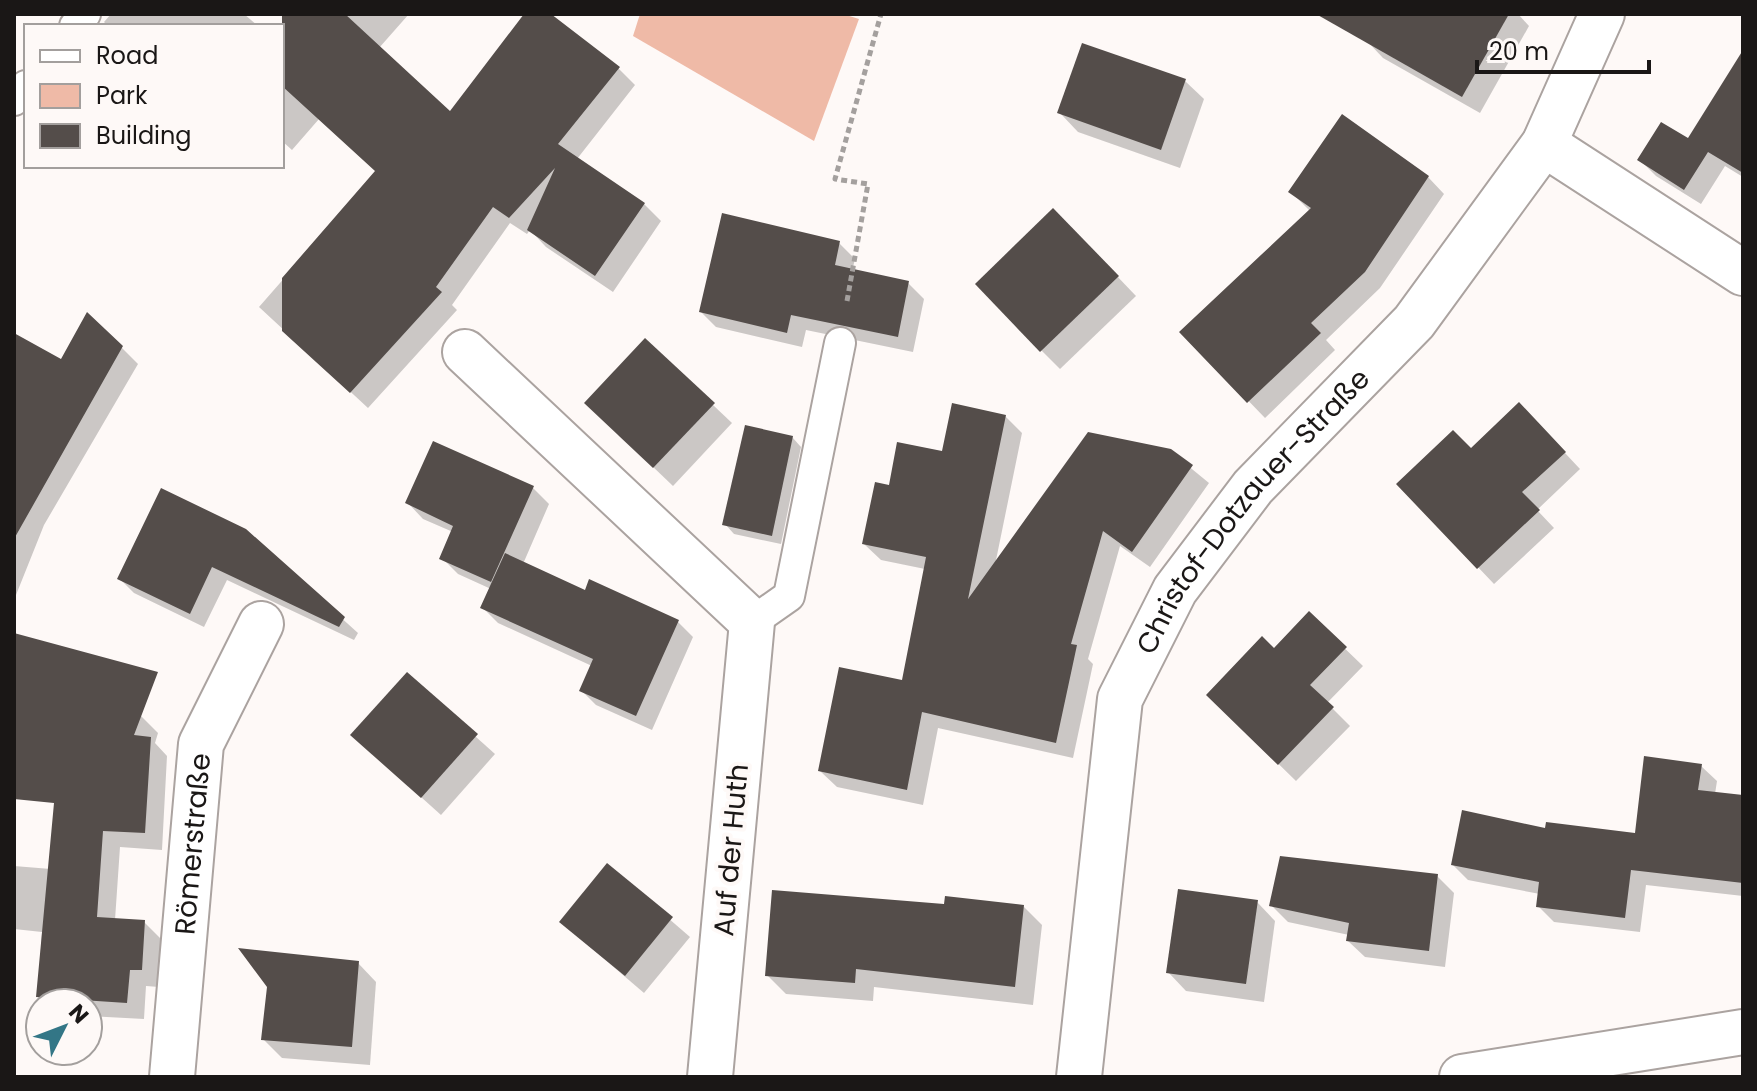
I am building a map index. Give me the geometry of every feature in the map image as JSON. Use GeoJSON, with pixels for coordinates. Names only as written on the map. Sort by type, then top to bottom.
{"type":"FeatureCollection","features":[{"type":"Feature","properties":{"kind":"street","name":"Christof-Dotzauer-Straße"},"geometry":{"type":"LineString","coordinates":[[1079,1077],[1120,699],[1175,590],[1253,487],[1414,322],[1544,144],[1602,14]]}},
{"type":"Feature","properties":{"kind":"street"},"geometry":{"type":"LineString","coordinates":[[1544,144],[1743,273]]}},
{"type":"Feature","properties":{"kind":"street"},"geometry":{"type":"LineString","coordinates":[[465,352],[752,622]]}},
{"type":"Feature","properties":{"kind":"street","name":"Auf der Huth"},"geometry":{"type":"LineString","coordinates":[[710,1077],[752,622]]}},
{"type":"Feature","properties":{"kind":"street","name":"Römerstraße"},"geometry":{"type":"LineString","coordinates":[[172,1077],[201,744],[261,624]]}},
{"type":"Feature","properties":{"kind":"street"},"geometry":{"type":"LineString","coordinates":[[1462,1077],[1743,1032]]}},
{"type":"Feature","properties":{"kind":"lane"},"geometry":{"type":"LineString","coordinates":[[752,622],[789,596],[840,343]]}},
{"type":"Feature","properties":{"kind":"path"},"geometry":{"type":"LineString","coordinates":[[840,343],[868,184],[835,179],[881,14]]}},
{"type":"Feature","properties":{"kind":"green space"},"geometry":{"type":"Polygon","coordinates":[[[640,14],[843,14],[859,19],[814,141],[633,36],[640,14]]]}},
{"type":"Feature","properties":{"kind":"building"},"geometry":{"type":"Polygon","coordinates":[[[282,14],[345,14],[450,111],[524,14],[551,14],[620,67],[558,144],[645,203],[595,276],[527,230],[555,168],[509,218],[493,207],[436,287],[442,292],[350,393],[282,331],[282,278],[375,171],[284,88],[282,14]]]}},
{"type":"Feature","properties":{"kind":"building"},"geometry":{"type":"Polygon","coordinates":[[[1316,14],[1509,14],[1462,97],[1316,14]]]}},
{"type":"Feature","properties":{"kind":"building"},"geometry":{"type":"Polygon","coordinates":[[[1082,43],[1186,79],[1161,150],[1057,113],[1082,43]]]}},
{"type":"Feature","properties":{"kind":"building"},"geometry":{"type":"Polygon","coordinates":[[[1743,50],[1743,173],[1708,152],[1684,190],[1637,160],[1661,122],[1688,138],[1743,50]]]}},
{"type":"Feature","properties":{"kind":"building"},"geometry":{"type":"Polygon","coordinates":[[[1342,114],[1429,176],[1365,272],[1311,323],[1321,333],[1247,403],[1179,332],[1311,208],[1288,192],[1342,114]]]}},
{"type":"Feature","properties":{"kind":"building"},"geometry":{"type":"Polygon","coordinates":[[[1053,208],[1119,276],[1040,352],[975,284],[1053,208]]]}},
{"type":"Feature","properties":{"kind":"building"},"geometry":{"type":"Polygon","coordinates":[[[722,213],[840,241],[835,265],[909,281],[898,337],[791,315],[787,333],[699,312],[722,213]]]}},
{"type":"Feature","properties":{"kind":"building"},"geometry":{"type":"Polygon","coordinates":[[[87,312],[123,346],[14,539],[14,333],[61,359],[87,312]]]}},
{"type":"Feature","properties":{"kind":"building"},"geometry":{"type":"Polygon","coordinates":[[[645,338],[715,403],[653,468],[584,403],[645,338]]]}},
{"type":"Feature","properties":{"kind":"building"},"geometry":{"type":"Polygon","coordinates":[[[1519,402],[1566,452],[1522,492],[1540,510],[1477,569],[1396,484],[1453,430],[1471,448],[1519,402]]]}},
{"type":"Feature","properties":{"kind":"building"},"geometry":{"type":"Polygon","coordinates":[[[952,403],[1006,415],[968,599],[1088,432],[1171,449],[1193,465],[1132,552],[1103,531],[1071,644],[1077,645],[1056,743],[922,712],[907,790],[818,771],[839,667],[902,680],[926,557],[862,544],[875,482],[889,485],[897,442],[942,451],[952,403]]]}},
{"type":"Feature","properties":{"kind":"building"},"geometry":{"type":"Polygon","coordinates":[[[745,425],[793,436],[772,536],[722,525],[745,425]]]}},
{"type":"Feature","properties":{"kind":"building"},"geometry":{"type":"Polygon","coordinates":[[[433,441],[534,486],[491,582],[439,559],[453,526],[405,503],[433,441]]]}},
{"type":"Feature","properties":{"kind":"building"},"geometry":{"type":"Polygon","coordinates":[[[161,488],[246,529],[345,617],[339,627],[212,567],[190,614],[117,579],[161,488]]]}},
{"type":"Feature","properties":{"kind":"building"},"geometry":{"type":"Polygon","coordinates":[[[505,553],[585,590],[589,579],[679,620],[636,716],[579,691],[593,659],[480,608],[505,553]]]}},
{"type":"Feature","properties":{"kind":"building"},"geometry":{"type":"Polygon","coordinates":[[[1309,611],[1347,647],[1310,685],[1334,707],[1278,765],[1206,695],[1262,636],[1274,648],[1309,611]]]}},
{"type":"Feature","properties":{"kind":"building"},"geometry":{"type":"Polygon","coordinates":[[[14,633],[158,672],[134,735],[151,737],[145,833],[103,831],[97,917],[145,920],[142,970],[130,970],[127,1003],[104,1001],[104,987],[37,987],[54,803],[14,799],[14,633]]]}},
{"type":"Feature","properties":{"kind":"building"},"geometry":{"type":"Polygon","coordinates":[[[407,672],[478,734],[421,798],[350,735],[407,672]]]}},
{"type":"Feature","properties":{"kind":"building"},"geometry":{"type":"Polygon","coordinates":[[[1644,756],[1702,764],[1698,790],[1743,795],[1743,883],[1631,870],[1625,918],[1536,907],[1539,882],[1451,865],[1462,810],[1545,828],[1546,822],[1635,833],[1644,756]]]}},
{"type":"Feature","properties":{"kind":"building"},"geometry":{"type":"Polygon","coordinates":[[[1280,856],[1438,874],[1429,951],[1346,941],[1349,923],[1269,906],[1280,856]]]}},
{"type":"Feature","properties":{"kind":"building"},"geometry":{"type":"Polygon","coordinates":[[[607,863],[673,917],[625,976],[559,922],[607,863]]]}},
{"type":"Feature","properties":{"kind":"building"},"geometry":{"type":"Polygon","coordinates":[[[1178,889],[1258,900],[1246,984],[1166,973],[1178,889]]]}},
{"type":"Feature","properties":{"kind":"building"},"geometry":{"type":"Polygon","coordinates":[[[772,890],[944,904],[945,896],[1024,905],[1015,987],[856,969],[855,983],[765,976],[772,890]]]}},
{"type":"Feature","properties":{"kind":"building"},"geometry":{"type":"Polygon","coordinates":[[[238,948],[359,961],[352,1047],[261,1040],[267,987],[238,948]]]}}]}
